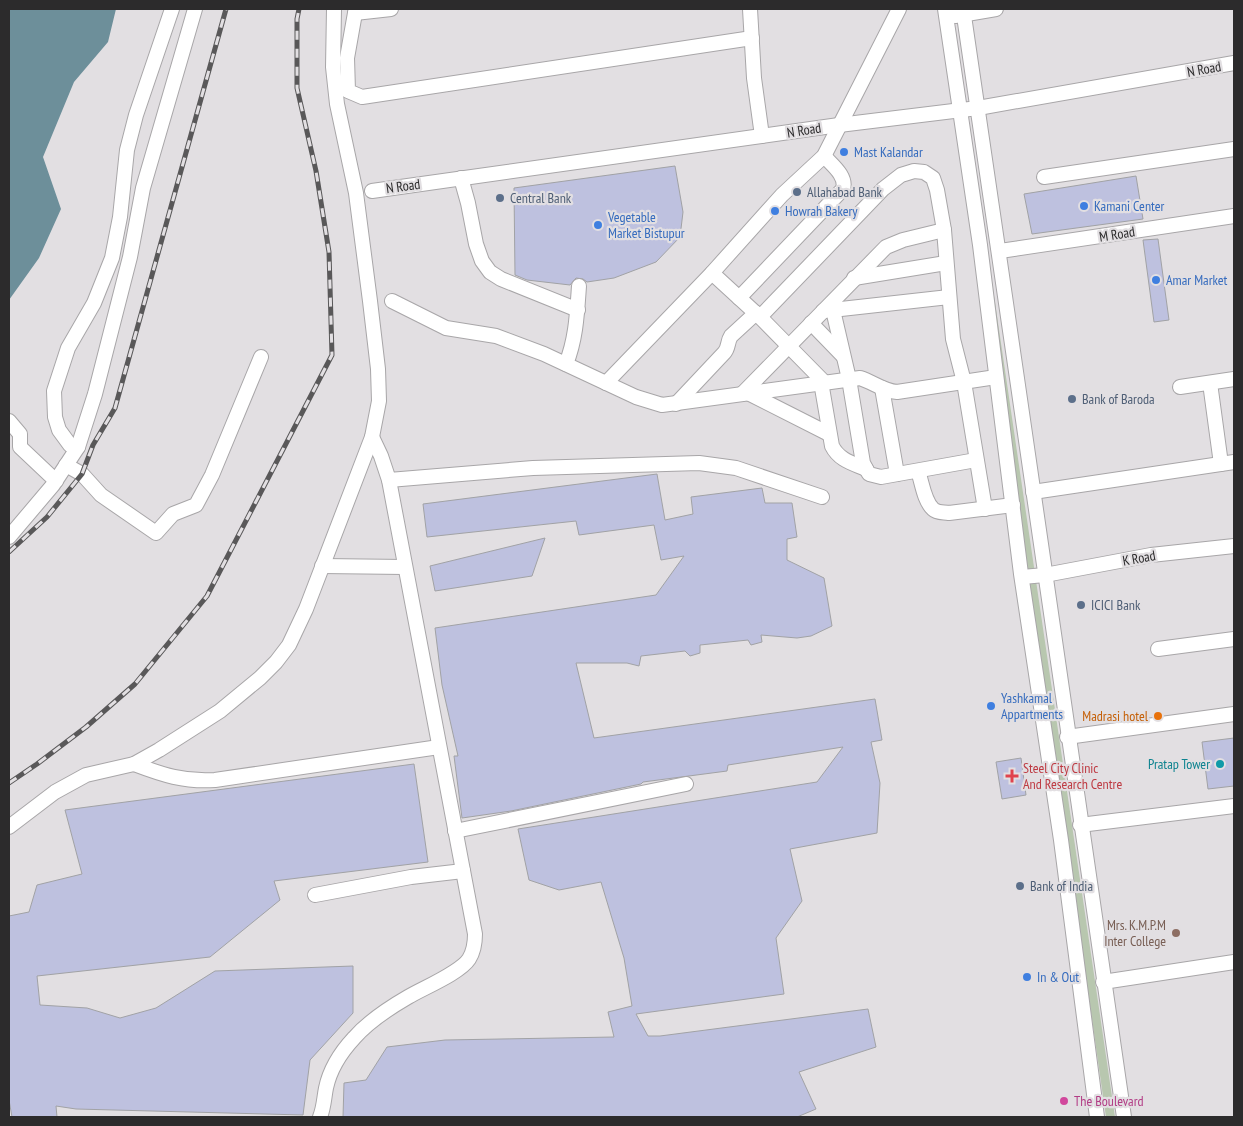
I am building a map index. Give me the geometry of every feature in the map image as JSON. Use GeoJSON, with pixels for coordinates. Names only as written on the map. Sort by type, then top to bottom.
{"type":"FeatureCollection","features":[{"type":"Feature","properties":{"kind":"street"},"geometry":{"type":"LineString","coordinates":[[78,447],[70,444],[60,430],[55,417],[54,391],[68,348],[94,303],[112,258],[120,217],[127,150],[136,115],[172,9]]}},
{"type":"Feature","properties":{"kind":"street"},"geometry":{"type":"LineString","coordinates":[[9,537],[56,481],[78,447],[95,394],[130,257],[143,188],[194,9]]}},
{"type":"Feature","properties":{"kind":"street"},"geometry":{"type":"LineString","coordinates":[[9,827],[55,792],[86,775],[134,764],[160,750],[220,710],[260,678],[276,662],[288,645],[306,609],[372,436],[379,401],[378,369],[356,193],[337,104],[333,67],[334,9]]}},
{"type":"Feature","properties":{"kind":"street"},"geometry":{"type":"LineString","coordinates":[[391,9],[356,11],[347,58],[348,91],[362,96],[752,38]]}},
{"type":"Feature","properties":{"kind":"street"},"geometry":{"type":"LineString","coordinates":[[750,9],[754,78],[762,136]]}},
{"type":"Feature","properties":{"kind":"street"},"geometry":{"type":"LineString","coordinates":[[606,383],[712,273],[782,196],[824,156],[899,9]]}},
{"type":"Feature","properties":{"kind":"street"},"geometry":{"type":"LineString","coordinates":[[996,9],[945,13],[980,245],[1022,577],[1061,840],[1097,1117]]}},
{"type":"Feature","properties":{"kind":"street"},"geometry":{"type":"LineString","coordinates":[[963,12],[1000,252],[1067,737],[1124,1117]]}},
{"type":"Feature","properties":{"kind":"street","name":"N Road"},"geometry":{"type":"LineString","coordinates":[[372,191],[839,125],[959,111],[1234,63]]}},
{"type":"Feature","properties":{"kind":"street"},"geometry":{"type":"LineString","coordinates":[[1044,177],[1234,149]]}},
{"type":"Feature","properties":{"kind":"street"},"geometry":{"type":"LineString","coordinates":[[739,298],[843,189],[845,183],[824,156]]}},
{"type":"Feature","properties":{"kind":"street"},"geometry":{"type":"LineString","coordinates":[[676,404],[727,350],[731,336],[758,315],[883,189],[901,175],[914,171],[924,172],[933,178],[937,190],[944,230],[953,339],[964,382],[984,508]]}},
{"type":"Feature","properties":{"kind":"street"},"geometry":{"type":"LineString","coordinates":[[461,178],[476,244],[482,260],[490,272],[501,279],[578,310]]}},
{"type":"Feature","properties":{"kind":"street","name":"M Road"},"geometry":{"type":"LineString","coordinates":[[1000,252],[1234,216]]}},
{"type":"Feature","properties":{"kind":"street"},"geometry":{"type":"LineString","coordinates":[[745,394],[811,323],[828,310],[854,278],[886,247],[903,240],[944,230]]}},
{"type":"Feature","properties":{"kind":"street"},"geometry":{"type":"LineString","coordinates":[[854,278],[946,263]]}},
{"type":"Feature","properties":{"kind":"street"},"geometry":{"type":"LineString","coordinates":[[712,273],[790,346],[823,382],[829,434],[832,446],[842,459],[866,469],[874,477],[976,460]]}},
{"type":"Feature","properties":{"kind":"street"},"geometry":{"type":"LineString","coordinates":[[566,364],[573,348],[578,310],[578,286]]}},
{"type":"Feature","properties":{"kind":"street"},"geometry":{"type":"LineString","coordinates":[[828,310],[949,297]]}},
{"type":"Feature","properties":{"kind":"street"},"geometry":{"type":"LineString","coordinates":[[392,301],[446,328],[496,336],[566,364],[649,402],[662,405],[860,378],[871,381],[886,391],[897,392],[996,377]]}},
{"type":"Feature","properties":{"kind":"street"},"geometry":{"type":"LineString","coordinates":[[828,310],[849,379],[866,469]]}},
{"type":"Feature","properties":{"kind":"street"},"geometry":{"type":"LineString","coordinates":[[811,323],[843,357]]}},
{"type":"Feature","properties":{"kind":"street"},"geometry":{"type":"LineString","coordinates":[[66,465],[82,474],[101,495],[156,533],[173,514],[196,505],[212,475],[261,357]]}},
{"type":"Feature","properties":{"kind":"street"},"geometry":{"type":"LineString","coordinates":[[1180,387],[1234,380]]}},
{"type":"Feature","properties":{"kind":"street"},"geometry":{"type":"LineString","coordinates":[[1033,492],[1227,463],[1210,383]]}},
{"type":"Feature","properties":{"kind":"street"},"geometry":{"type":"LineString","coordinates":[[882,388],[897,474]]}},
{"type":"Feature","properties":{"kind":"street"},"geometry":{"type":"LineString","coordinates":[[745,394],[829,434]]}},
{"type":"Feature","properties":{"kind":"street"},"geometry":{"type":"LineString","coordinates":[[9,421],[20,434],[20,447],[56,481]]}},
{"type":"Feature","properties":{"kind":"street"},"geometry":{"type":"LineString","coordinates":[[320,1117],[333,1065],[354,1038],[380,1016],[408,997],[457,970],[469,960],[475,948],[475,934],[389,480],[372,436]]}},
{"type":"Feature","properties":{"kind":"street"},"geometry":{"type":"LineString","coordinates":[[389,480],[533,468],[699,463],[736,468],[822,497]]}},
{"type":"Feature","properties":{"kind":"street"},"geometry":{"type":"LineString","coordinates":[[918,470],[928,500],[932,508],[938,512],[948,513],[1013,505]]}},
{"type":"Feature","properties":{"kind":"street","name":"K Road"},"geometry":{"type":"LineString","coordinates":[[1022,577],[1045,575],[1151,555],[1234,546]]}},
{"type":"Feature","properties":{"kind":"street"},"geometry":{"type":"LineString","coordinates":[[322,566],[405,567]]}},
{"type":"Feature","properties":{"kind":"street"},"geometry":{"type":"LineString","coordinates":[[1158,649],[1234,639]]}},
{"type":"Feature","properties":{"kind":"street"},"geometry":{"type":"LineString","coordinates":[[1067,737],[1234,714]]}},
{"type":"Feature","properties":{"kind":"street"},"geometry":{"type":"LineString","coordinates":[[134,764],[160,774],[201,780],[439,747]]}},
{"type":"Feature","properties":{"kind":"street"},"geometry":{"type":"LineString","coordinates":[[455,831],[686,784]]}},
{"type":"Feature","properties":{"kind":"street"},"geometry":{"type":"LineString","coordinates":[[1080,825],[1234,806]]}},
{"type":"Feature","properties":{"kind":"street"},"geometry":{"type":"LineString","coordinates":[[315,895],[411,877],[463,871]]}},
{"type":"Feature","properties":{"kind":"street"},"geometry":{"type":"LineString","coordinates":[[1103,982],[1234,962]]}},
{"type":"Feature","properties":{"kind":"green space"},"geometry":{"type":"Polygon","coordinates":[[[963,119],[968,119],[1115,1117],[1106,1117],[963,119]]]}},
{"type":"Feature","properties":{"kind":"water"},"geometry":{"type":"Polygon","coordinates":[[[9,9],[116,9],[108,42],[74,82],[43,157],[61,209],[39,258],[9,300],[9,9]]]}},
{"type":"Feature","properties":{"kind":"building","name":"Vegetable Market Bistupur"},"geometry":{"type":"Polygon","coordinates":[[[675,166],[683,212],[680,237],[656,262],[614,278],[587,282],[576,278],[570,285],[527,280],[515,275],[514,188],[675,166]]]}},
{"type":"Feature","properties":{"kind":"building","name":"Kamani Center"},"geometry":{"type":"Polygon","coordinates":[[[1136,176],[1143,219],[1032,234],[1024,194],[1136,176]]]}},
{"type":"Feature","properties":{"kind":"building","name":"Amar Market"},"geometry":{"type":"Polygon","coordinates":[[[1158,239],[1169,320],[1154,322],[1143,240],[1158,239]]]}},
{"type":"Feature","properties":{"kind":"building"},"geometry":{"type":"Polygon","coordinates":[[[657,474],[665,520],[693,514],[691,497],[762,488],[765,503],[792,503],[797,537],[787,539],[787,560],[824,578],[832,626],[811,636],[797,638],[761,635],[762,642],[751,645],[748,640],[700,645],[700,653],[690,656],[685,651],[641,656],[639,666],[627,663],[576,663],[594,738],[875,699],[882,740],[871,742],[880,783],[877,833],[790,849],[802,901],[776,938],[784,994],[636,1014],[648,1036],[660,1036],[868,1009],[876,1047],[799,1072],[816,1109],[797,1117],[343,1117],[344,1083],[366,1080],[387,1047],[445,1040],[614,1037],[608,1012],[632,1006],[624,958],[601,882],[559,890],[529,880],[518,829],[817,782],[843,747],[728,765],[727,771],[643,782],[641,784],[511,811],[462,818],[454,756],[458,756],[442,685],[435,628],[656,595],[684,556],[661,560],[654,525],[579,535],[576,521],[427,537],[423,504],[657,474]]]}},
{"type":"Feature","properties":{"kind":"building"},"geometry":{"type":"Polygon","coordinates":[[[545,538],[532,576],[435,591],[430,566],[545,538]]]}},
{"type":"Feature","properties":{"kind":"building","name":"Pratap Tower"},"geometry":{"type":"Polygon","coordinates":[[[1234,738],[1234,786],[1208,789],[1202,742],[1234,738]]]}},
{"type":"Feature","properties":{"kind":"building"},"geometry":{"type":"Polygon","coordinates":[[[1021,758],[1026,795],[1002,799],[996,762],[1021,758]]]}},
{"type":"Feature","properties":{"kind":"building"},"geometry":{"type":"Polygon","coordinates":[[[414,764],[428,862],[274,881],[280,900],[210,957],[37,976],[40,1005],[87,1008],[120,1018],[156,1008],[215,971],[353,966],[353,1013],[310,1060],[303,1115],[76,1109],[56,1106],[57,1117],[12,1117],[9,1100],[9,916],[29,912],[37,885],[82,874],[65,810],[414,764]]]}},
{"type":"Feature","properties":{"kind":"railway"},"geometry":{"type":"LineString","coordinates":[[9,552],[47,517],[82,474],[93,445],[115,408],[226,9]]}},
{"type":"Feature","properties":{"kind":"railway"},"geometry":{"type":"LineString","coordinates":[[9,783],[86,727],[135,684],[207,596],[332,355],[329,252],[316,171],[297,88],[297,19],[299,9]]}},
{"type":"Feature","properties":{"kind":"place","name":"Mast Kalandar"},"geometry":{"type":"Point","coordinates":[844,152]}},
{"type":"Feature","properties":{"kind":"place","name":"Allahabad Bank"},"geometry":{"type":"Point","coordinates":[797,192]}},
{"type":"Feature","properties":{"kind":"place","name":"Central Bank"},"geometry":{"type":"Point","coordinates":[500,198]}},
{"type":"Feature","properties":{"kind":"place","name":"Kamani Center"},"geometry":{"type":"Point","coordinates":[1084,206]}},
{"type":"Feature","properties":{"kind":"place","name":"Howrah Bakery"},"geometry":{"type":"Point","coordinates":[775,211]}},
{"type":"Feature","properties":{"kind":"place","name":"Vegetable Market Bistupur"},"geometry":{"type":"Point","coordinates":[598,225]}},
{"type":"Feature","properties":{"kind":"place","name":"Amar Market"},"geometry":{"type":"Point","coordinates":[1156,280]}},
{"type":"Feature","properties":{"kind":"place","name":"Bank of Baroda"},"geometry":{"type":"Point","coordinates":[1072,399]}},
{"type":"Feature","properties":{"kind":"place","name":"ICICI Bank"},"geometry":{"type":"Point","coordinates":[1081,605]}},
{"type":"Feature","properties":{"kind":"place","name":"Yashkamal Appartments"},"geometry":{"type":"Point","coordinates":[991,706]}},
{"type":"Feature","properties":{"kind":"place","name":"Madrasi hotel"},"geometry":{"type":"Point","coordinates":[1158,716]}},
{"type":"Feature","properties":{"kind":"place","name":"Pratap Tower"},"geometry":{"type":"Point","coordinates":[1220,764]}},
{"type":"Feature","properties":{"kind":"place","name":"Steel City Clinic And Research Centre"},"geometry":{"type":"Point","coordinates":[1012,776]}},
{"type":"Feature","properties":{"kind":"place","name":"Bank of India"},"geometry":{"type":"Point","coordinates":[1020,886]}},
{"type":"Feature","properties":{"kind":"place","name":"Mrs. K.M.P.M Inter College"},"geometry":{"type":"Point","coordinates":[1176,933]}},
{"type":"Feature","properties":{"kind":"place","name":"In & Out"},"geometry":{"type":"Point","coordinates":[1027,977]}},
{"type":"Feature","properties":{"kind":"place","name":"The Boulevard"},"geometry":{"type":"Point","coordinates":[1064,1101]}}]}
